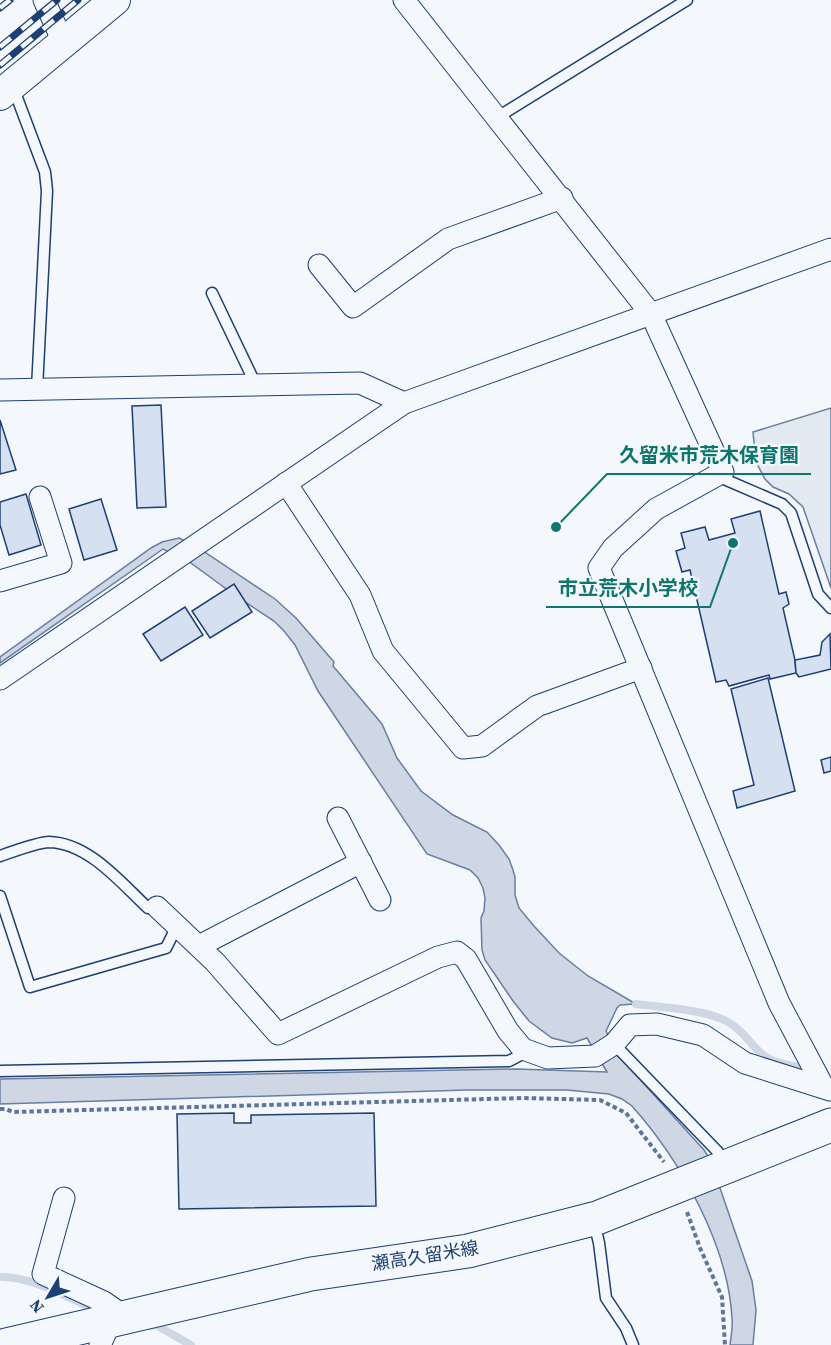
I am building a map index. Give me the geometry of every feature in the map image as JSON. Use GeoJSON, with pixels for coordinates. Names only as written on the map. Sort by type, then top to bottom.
{"type":"FeatureCollection","features":[{"type":"Feature","properties":{"kind":"main road"},"geometry":{"type":"LineString","coordinates":[[6,90],[115,0]]}},
{"type":"Feature","properties":{"kind":"main road","name":"瀬高久留米線"},"geometry":{"type":"LineString","coordinates":[[6,1345],[112,1327],[311,1274],[468,1251],[594,1219],[674,1178],[831,1125]]}},
{"type":"Feature","properties":{"kind":"street"},"geometry":{"type":"LineString","coordinates":[[44,0],[63,42]]}},
{"type":"Feature","properties":{"kind":"street"},"geometry":{"type":"LineString","coordinates":[[404,0],[651,314],[723,472],[656,509],[613,548],[599,568],[779,1003],[827,1088]]}},
{"type":"Feature","properties":{"kind":"street"},"geometry":{"type":"LineString","coordinates":[[319,265],[353,307],[448,239],[562,198]]}},
{"type":"Feature","properties":{"kind":"street"},"geometry":{"type":"LineString","coordinates":[[2,670],[404,403],[831,249]]}},
{"type":"Feature","properties":{"kind":"street"},"geometry":{"type":"LineString","coordinates":[[0,390],[360,383],[404,403]]}},
{"type":"Feature","properties":{"kind":"street"},"geometry":{"type":"LineString","coordinates":[[286,483],[360,595],[383,651],[463,748],[482,746],[537,706],[641,668]]}},
{"type":"Feature","properties":{"kind":"street"},"geometry":{"type":"LineString","coordinates":[[0,582],[61,563],[40,497]]}},
{"type":"Feature","properties":{"kind":"street"},"geometry":{"type":"LineString","coordinates":[[338,818],[380,900]]}},
{"type":"Feature","properties":{"kind":"street"},"geometry":{"type":"LineString","coordinates":[[199,946],[361,862]]}},
{"type":"Feature","properties":{"kind":"street"},"geometry":{"type":"LineString","coordinates":[[157,907],[199,946],[278,1034],[438,957],[457,952],[466,959],[508,1031],[523,1049],[548,1058],[595,1056],[614,1044],[630,1025],[657,1024],[703,1035],[745,1063],[827,1088]]}},
{"type":"Feature","properties":{"kind":"street"},"geometry":{"type":"LineString","coordinates":[[64,1198],[42,1274],[104,1302],[112,1327]]}},
{"type":"Feature","properties":{"kind":"lane"},"geometry":{"type":"LineString","coordinates":[[496,118],[687,0]]}},
{"type":"Feature","properties":{"kind":"lane"},"geometry":{"type":"LineString","coordinates":[[6,90],[45,172],[47,191],[37,389]]}},
{"type":"Feature","properties":{"kind":"lane"},"geometry":{"type":"LineString","coordinates":[[212,293],[256,385]]}},
{"type":"Feature","properties":{"kind":"lane"},"geometry":{"type":"LineString","coordinates":[[717,476],[782,504],[791,513],[818,594],[831,608]]}},
{"type":"Feature","properties":{"kind":"lane"},"geometry":{"type":"LineString","coordinates":[[0,856],[49,842],[79,849],[97,860],[148,908],[157,907]]}},
{"type":"Feature","properties":{"kind":"lane"},"geometry":{"type":"LineString","coordinates":[[0,896],[30,987],[166,948],[177,926]]}},
{"type":"Feature","properties":{"kind":"lane"},"geometry":{"type":"LineString","coordinates":[[614,1044],[718,1152]]}},
{"type":"Feature","properties":{"kind":"lane"},"geometry":{"type":"LineString","coordinates":[[0,1071],[509,1061],[529,1051]]}},
{"type":"Feature","properties":{"kind":"lane"},"geometry":{"type":"LineString","coordinates":[[594,1219],[606,1298],[626,1328],[633,1345]]}},
{"type":"Feature","properties":{"kind":"path"},"geometry":{"type":"LineString","coordinates":[[0,1109],[6,1108],[13,1112],[523,1098],[600,1100],[626,1113],[674,1178],[700,1248],[722,1297],[725,1345]]}},
{"type":"Feature","properties":{"kind":"shaded area"},"geometry":{"type":"Polygon","coordinates":[[[831,408],[831,588],[803,507],[789,494],[773,487],[765,479],[756,462],[753,432],[831,408]]]}},
{"type":"Feature","properties":{"kind":"shaded area"},"geometry":{"type":"Polygon","coordinates":[[[179,538],[200,549],[275,599],[296,618],[382,724],[397,758],[421,791],[453,815],[487,832],[499,845],[509,859],[513,870],[515,895],[519,908],[534,926],[559,953],[588,976],[636,1004],[620,1005],[606,1031],[616,1053],[710,1159],[752,1281],[756,1310],[753,1345],[730,1345],[732,1318],[729,1290],[711,1233],[684,1177],[632,1106],[609,1094],[567,1090],[467,1090],[0,1104],[0,1079],[516,1069],[607,1072],[587,1038],[572,1043],[552,1038],[529,1021],[513,1001],[485,960],[482,950],[481,918],[485,898],[478,878],[470,870],[427,854],[318,691],[295,645],[284,631],[274,621],[188,561],[163,549],[0,663],[0,657],[151,548],[162,542],[179,538]]]}},
{"type":"Feature","properties":{"kind":"building"},"geometry":{"type":"Polygon","coordinates":[[[161,405],[166,507],[137,508],[132,406],[161,405]]]}},
{"type":"Feature","properties":{"kind":"building"},"geometry":{"type":"Polygon","coordinates":[[[0,420],[16,470],[0,474],[0,420]]]}},
{"type":"Feature","properties":{"kind":"building"},"geometry":{"type":"Polygon","coordinates":[[[26,494],[41,545],[9,555],[0,525],[0,502],[26,494]]]}},
{"type":"Feature","properties":{"kind":"building"},"geometry":{"type":"Polygon","coordinates":[[[101,499],[117,550],[84,560],[69,509],[101,499]]]}},
{"type":"Feature","properties":{"kind":"building"},"geometry":{"type":"Polygon","coordinates":[[[760,511],[779,594],[786,592],[789,604],[783,608],[796,673],[770,679],[769,675],[729,686],[726,680],[716,682],[690,570],[682,572],[676,551],[685,548],[681,533],[705,527],[709,540],[735,533],[731,519],[760,511]]]}},
{"type":"Feature","properties":{"kind":"building"},"geometry":{"type":"Polygon","coordinates":[[[234,584],[252,612],[210,638],[192,611],[234,584]]]}},
{"type":"Feature","properties":{"kind":"building"},"geometry":{"type":"Polygon","coordinates":[[[185,607],[203,635],[161,661],[143,634],[185,607]]]}},
{"type":"Feature","properties":{"kind":"building"},"geometry":{"type":"Polygon","coordinates":[[[830,634],[831,669],[799,677],[796,673],[795,660],[820,655],[822,642],[830,634]]]}},
{"type":"Feature","properties":{"kind":"building"},"geometry":{"type":"Polygon","coordinates":[[[768,678],[795,791],[737,808],[733,791],[754,785],[731,689],[768,678]]]}},
{"type":"Feature","properties":{"kind":"building"},"geometry":{"type":"Polygon","coordinates":[[[831,757],[831,771],[824,773],[821,760],[831,757]]]}},
{"type":"Feature","properties":{"kind":"building"},"geometry":{"type":"Polygon","coordinates":[[[234,1113],[234,1123],[251,1123],[251,1115],[374,1113],[376,1206],[179,1209],[177,1114],[234,1113]]]}},
{"type":"Feature","properties":{"kind":"waterway"},"geometry":{"type":"LineString","coordinates":[[636,1004],[696,1012],[718,1018],[738,1029],[767,1057],[777,1062],[806,1069]]}},
{"type":"Feature","properties":{"kind":"waterway"},"geometry":{"type":"LineString","coordinates":[[0,1277],[35,1283],[92,1308]]}},
{"type":"Feature","properties":{"kind":"waterway"},"geometry":{"type":"LineString","coordinates":[[149,1326],[156,1325],[191,1345]]}},
{"type":"Feature","properties":{"kind":"railway"},"geometry":{"type":"LineString","coordinates":[[0,8],[10,0]]}},
{"type":"Feature","properties":{"kind":"railway"},"geometry":{"type":"LineString","coordinates":[[0,47],[57,0]]}},
{"type":"Feature","properties":{"kind":"railway"},"geometry":{"type":"LineString","coordinates":[[0,65],[78,0]]}},
{"type":"Feature","properties":{"kind":"place","name":"久留米市荒木保育園"},"geometry":{"type":"Point","coordinates":[556,527]}},
{"type":"Feature","properties":{"kind":"place","name":"市立荒木小学校"},"geometry":{"type":"Point","coordinates":[733,543]}}]}
